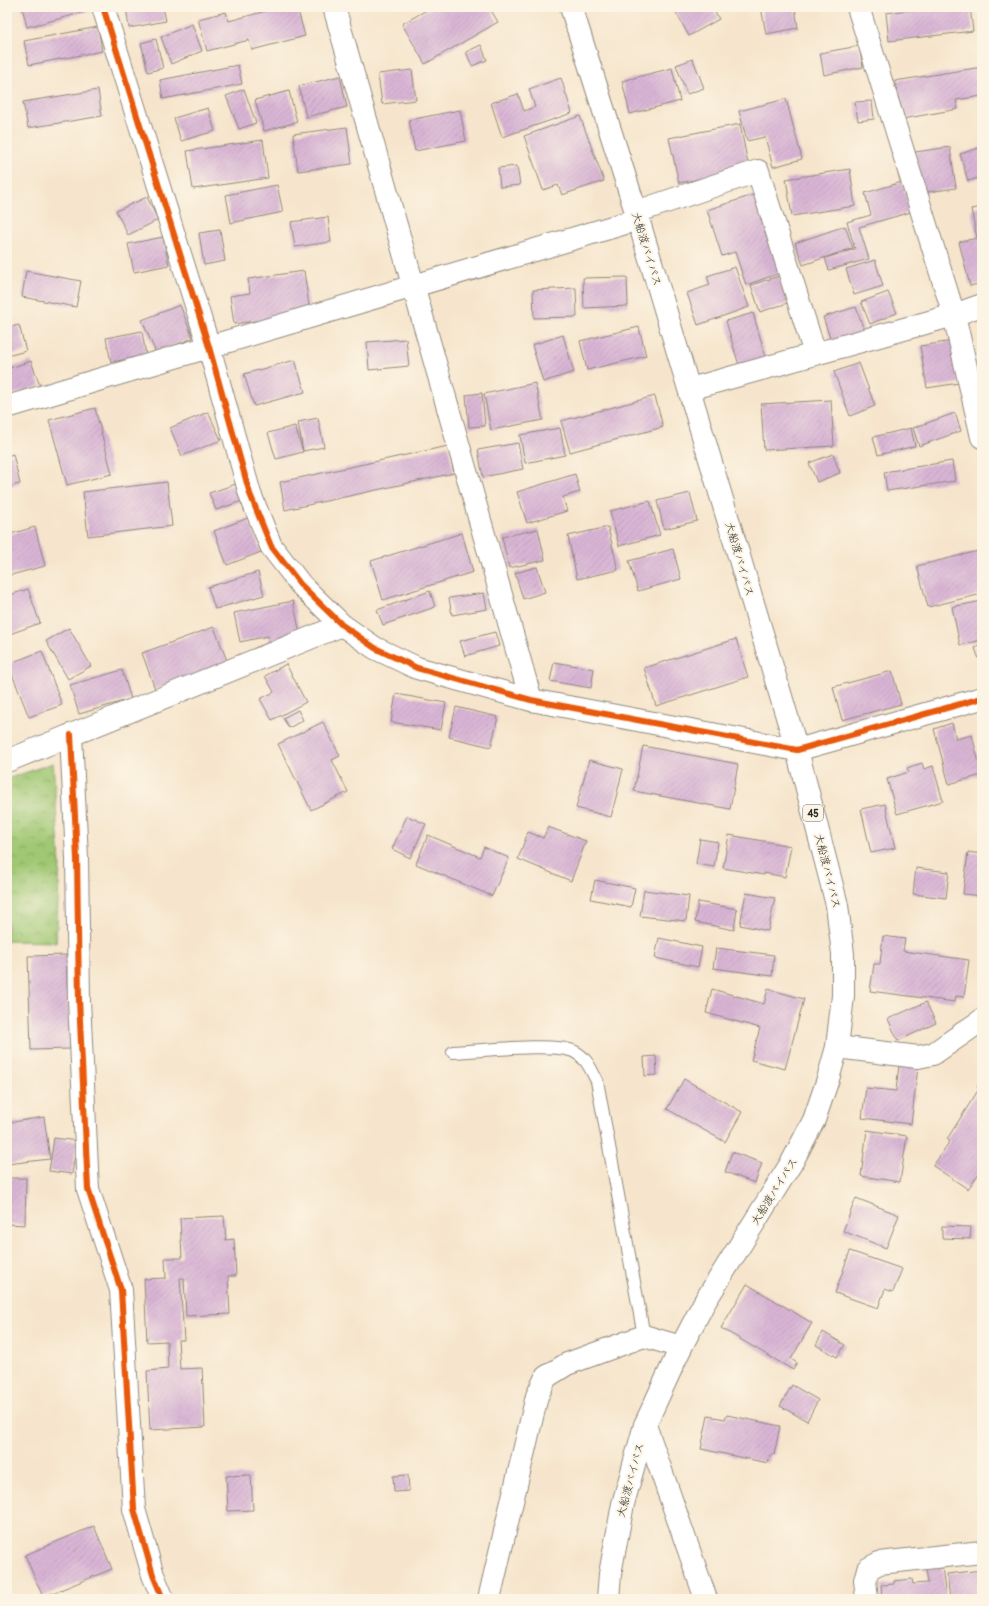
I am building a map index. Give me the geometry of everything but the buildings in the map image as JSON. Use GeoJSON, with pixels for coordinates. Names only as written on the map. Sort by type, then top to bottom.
{"type":"FeatureCollection","features":[{"type":"Feature","properties":{"kind":"main road"},"geometry":{"type":"LineString","coordinates":[[103,7],[210,347],[250,494],[271,546],[301,586],[342,625],[375,648],[417,668],[531,700],[797,750],[982,698]]}},
{"type":"Feature","properties":{"kind":"main road"},"geometry":{"type":"LineString","coordinates":[[334,7],[531,700]]}},
{"type":"Feature","properties":{"kind":"main road","name":"大船渡バイパス"},"geometry":{"type":"LineString","coordinates":[[571,7],[690,389],[797,750],[837,905],[843,954],[843,996],[837,1046],[828,1079],[810,1127],[792,1162],[704,1303],[681,1347],[645,1425],[622,1504],[610,1574],[608,1599]]}},
{"type":"Feature","properties":{"kind":"main road"},"geometry":{"type":"LineString","coordinates":[[858,7],[954,315],[982,437]]}},
{"type":"Feature","properties":{"kind":"main road"},"geometry":{"type":"LineString","coordinates":[[7,407],[413,286],[637,216],[758,171],[815,354]]}},
{"type":"Feature","properties":{"kind":"main road"},"geometry":{"type":"LineString","coordinates":[[690,389],[982,306]]}},
{"type":"Feature","properties":{"kind":"main road"},"geometry":{"type":"LineString","coordinates":[[7,761],[342,625]]}},
{"type":"Feature","properties":{"kind":"main road"},"geometry":{"type":"LineString","coordinates":[[71,736],[77,858],[79,1000],[88,1189],[121,1290],[134,1509],[153,1576],[163,1599]]}},
{"type":"Feature","properties":{"kind":"main road"},"geometry":{"type":"LineString","coordinates":[[837,1046],[918,1057],[933,1054],[982,1020]]}},
{"type":"Feature","properties":{"kind":"main road"},"geometry":{"type":"LineString","coordinates":[[489,1599],[538,1396],[546,1377],[567,1364],[644,1336],[681,1347]]}},
{"type":"Feature","properties":{"kind":"main road"},"geometry":{"type":"LineString","coordinates":[[645,1425],[706,1599]]}},
{"type":"Feature","properties":{"kind":"main road"},"geometry":{"type":"LineString","coordinates":[[867,1599],[865,1580],[868,1569],[879,1563],[982,1552]]}},
{"type":"Feature","properties":{"kind":"lane"},"geometry":{"type":"LineString","coordinates":[[453,1052],[549,1047],[574,1051],[585,1059],[597,1081],[644,1336]]}},
{"type":"Feature","properties":{"kind":"green space"},"geometry":{"type":"Polygon","coordinates":[[[53,763],[60,864],[56,942],[7,941],[7,779],[53,763]]]}},
{"type":"Feature","properties":{"kind":"cycle path"},"geometry":{"type":"LineString","coordinates":[[103,7],[209,347],[250,494],[271,546],[301,585],[342,625],[375,648],[417,668],[531,700],[797,750],[982,698]]}},
{"type":"Feature","properties":{"kind":"cycle path"},"geometry":{"type":"LineString","coordinates":[[71,735],[77,858],[79,1000],[88,1189],[121,1290],[134,1509],[153,1575],[163,1599]]}}]}
